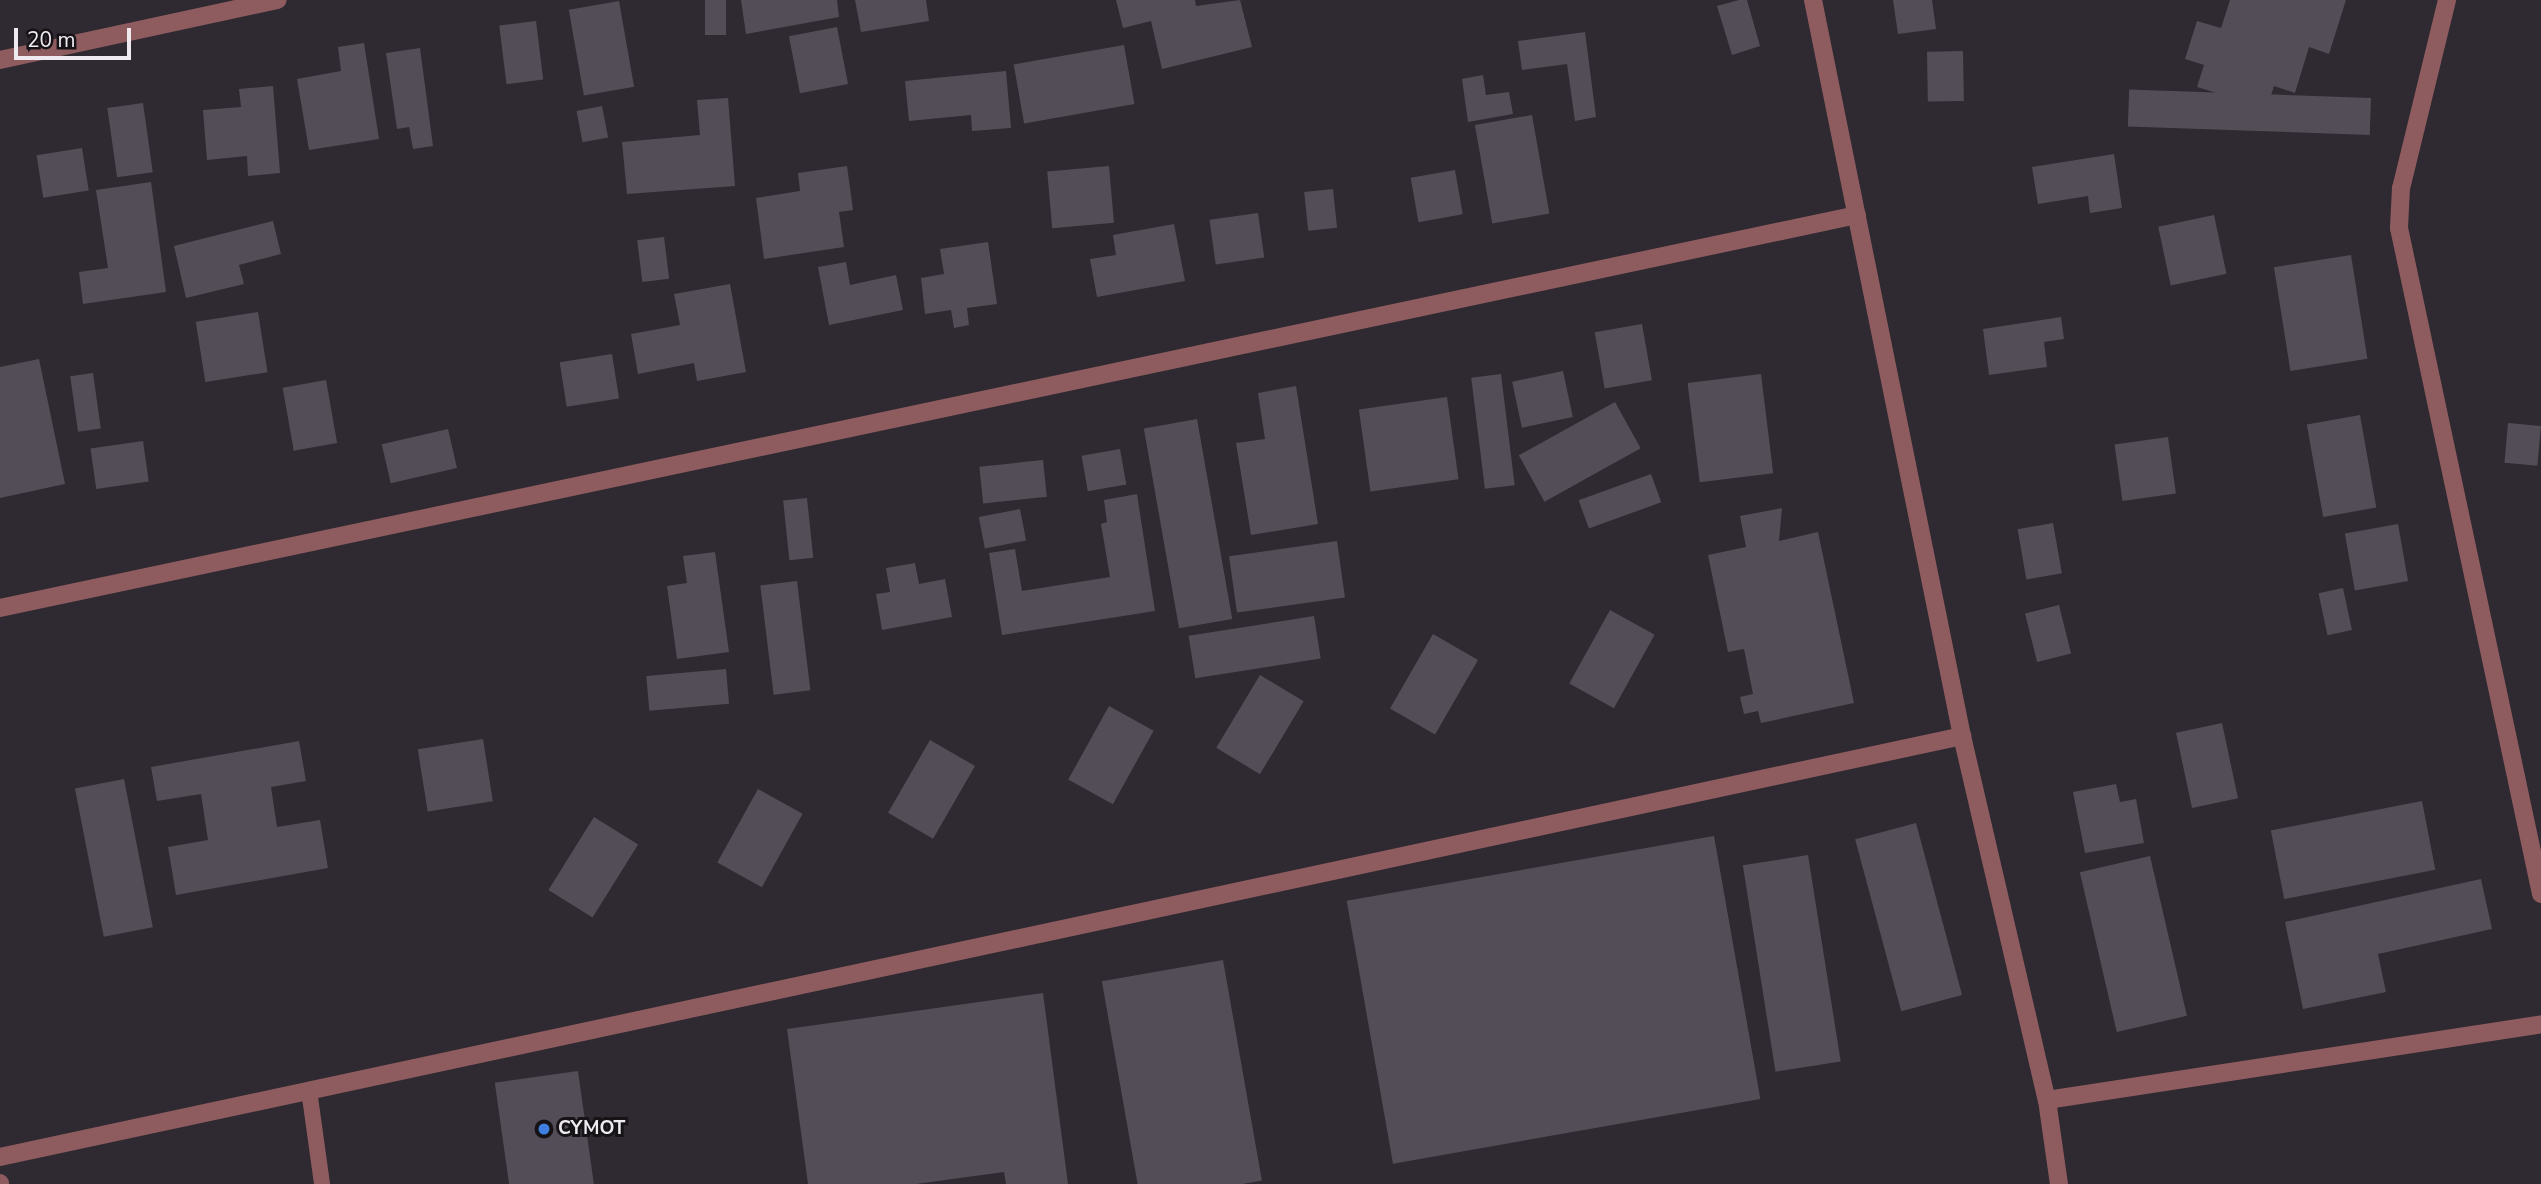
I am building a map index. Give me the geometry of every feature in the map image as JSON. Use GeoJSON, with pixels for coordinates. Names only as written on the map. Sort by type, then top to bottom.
{"type":"FeatureCollection","features":[{"type":"Feature","properties":{"kind":"street"},"geometry":{"type":"LineString","coordinates":[[0,60],[278,0]]}},
{"type":"Feature","properties":{"kind":"street"},"geometry":{"type":"LineString","coordinates":[[1813,0],[1962,736],[2047,1100],[2059,1184]]}},
{"type":"Feature","properties":{"kind":"street"},"geometry":{"type":"LineString","coordinates":[[2447,0],[2401,188],[2399,228],[2541,894]]}},
{"type":"Feature","properties":{"kind":"street"},"geometry":{"type":"LineString","coordinates":[[0,608],[1857,215]]}},
{"type":"Feature","properties":{"kind":"street"},"geometry":{"type":"LineString","coordinates":[[0,1157],[1962,736]]}},
{"type":"Feature","properties":{"kind":"street"},"geometry":{"type":"LineString","coordinates":[[2047,1100],[2541,1024]]}},
{"type":"Feature","properties":{"kind":"lane"},"geometry":{"type":"LineString","coordinates":[[309,1090],[322,1184]]}},
{"type":"Feature","properties":{"kind":"building"},"geometry":{"type":"Polygon","coordinates":[[[705,0],[726,0],[726,35],[705,35],[705,0]]]}},
{"type":"Feature","properties":{"kind":"building"},"geometry":{"type":"Polygon","coordinates":[[[741,0],[837,0],[839,17],[746,34],[741,0]]]}},
{"type":"Feature","properties":{"kind":"building"},"geometry":{"type":"Polygon","coordinates":[[[855,0],[926,0],[929,21],[861,32],[855,0]]]}},
{"type":"Feature","properties":{"kind":"building"},"geometry":{"type":"Polygon","coordinates":[[[1116,0],[1195,0],[1196,6],[1240,0],[1252,47],[1162,69],[1151,21],[1123,28],[1116,0]]]}},
{"type":"Feature","properties":{"kind":"building"},"geometry":{"type":"Polygon","coordinates":[[[1747,0],[1760,46],[1732,55],[1717,6],[1747,0]]]}},
{"type":"Feature","properties":{"kind":"building"},"geometry":{"type":"Polygon","coordinates":[[[1893,0],[1932,0],[1936,29],[1898,34],[1893,0]]]}},
{"type":"Feature","properties":{"kind":"building"},"geometry":{"type":"Polygon","coordinates":[[[2230,0],[2346,0],[2329,54],[2309,47],[2295,93],[2274,86],[2267,108],[2197,87],[2204,65],[2185,59],[2197,21],[2221,28],[2230,0]]]}},
{"type":"Feature","properties":{"kind":"building"},"geometry":{"type":"Polygon","coordinates":[[[619,1],[634,87],[584,96],[569,10],[619,1]]]}},
{"type":"Feature","properties":{"kind":"building"},"geometry":{"type":"Polygon","coordinates":[[[536,21],[543,80],[506,84],[499,26],[536,21]]]}},
{"type":"Feature","properties":{"kind":"building"},"geometry":{"type":"Polygon","coordinates":[[[837,27],[848,84],[800,93],[789,36],[837,27]]]}},
{"type":"Feature","properties":{"kind":"building"},"geometry":{"type":"Polygon","coordinates":[[[1585,32],[1596,117],[1575,121],[1567,64],[1522,70],[1518,41],[1585,32]]]}},
{"type":"Feature","properties":{"kind":"building"},"geometry":{"type":"Polygon","coordinates":[[[364,43],[379,139],[309,150],[297,79],[341,71],[338,47],[364,43]]]}},
{"type":"Feature","properties":{"kind":"building"},"geometry":{"type":"Polygon","coordinates":[[[1124,45],[1134,104],[1024,124],[1014,64],[1124,45]]]}},
{"type":"Feature","properties":{"kind":"building"},"geometry":{"type":"Polygon","coordinates":[[[420,48],[433,146],[413,149],[409,127],[397,129],[386,53],[420,48]]]}},
{"type":"Feature","properties":{"kind":"building"},"geometry":{"type":"Polygon","coordinates":[[[1963,51],[1964,101],[1928,102],[1927,52],[1963,51]]]}},
{"type":"Feature","properties":{"kind":"building"},"geometry":{"type":"Polygon","coordinates":[[[1006,71],[1011,128],[972,131],[971,115],[909,121],[905,81],[1006,71]]]}},
{"type":"Feature","properties":{"kind":"building"},"geometry":{"type":"Polygon","coordinates":[[[1483,75],[1486,95],[1509,92],[1513,114],[1468,122],[1462,79],[1483,75]]]}},
{"type":"Feature","properties":{"kind":"building"},"geometry":{"type":"Polygon","coordinates":[[[273,86],[280,173],[248,176],[247,156],[207,160],[203,110],[241,107],[239,89],[273,86]]]}},
{"type":"Feature","properties":{"kind":"building"},"geometry":{"type":"Polygon","coordinates":[[[2129,90],[2371,98],[2370,135],[2128,127],[2129,90]]]}},
{"type":"Feature","properties":{"kind":"building"},"geometry":{"type":"Polygon","coordinates":[[[728,98],[735,186],[627,194],[622,142],[700,135],[697,100],[728,98]]]}},
{"type":"Feature","properties":{"kind":"building"},"geometry":{"type":"Polygon","coordinates":[[[143,103],[153,172],[117,177],[107,108],[143,103]]]}},
{"type":"Feature","properties":{"kind":"building"},"geometry":{"type":"Polygon","coordinates":[[[602,106],[608,137],[583,142],[576,111],[602,106]]]}},
{"type":"Feature","properties":{"kind":"building"},"geometry":{"type":"Polygon","coordinates":[[[1532,115],[1549,213],[1492,224],[1475,125],[1532,115]]]}},
{"type":"Feature","properties":{"kind":"building"},"geometry":{"type":"Polygon","coordinates":[[[82,148],[89,190],[43,198],[37,155],[82,148]]]}},
{"type":"Feature","properties":{"kind":"building"},"geometry":{"type":"Polygon","coordinates":[[[2114,154],[2122,208],[2090,213],[2088,196],[2038,204],[2032,167],[2114,154]]]}},
{"type":"Feature","properties":{"kind":"building"},"geometry":{"type":"Polygon","coordinates":[[[847,166],[853,210],[839,212],[844,247],[764,259],[756,198],[800,191],[798,173],[847,166]]]}},
{"type":"Feature","properties":{"kind":"building"},"geometry":{"type":"Polygon","coordinates":[[[1109,166],[1114,223],[1052,228],[1047,171],[1109,166]]]}},
{"type":"Feature","properties":{"kind":"building"},"geometry":{"type":"Polygon","coordinates":[[[1455,170],[1463,214],[1418,222],[1411,178],[1455,170]]]}},
{"type":"Feature","properties":{"kind":"building"},"geometry":{"type":"Polygon","coordinates":[[[151,182],[166,292],[83,304],[79,272],[108,268],[96,190],[151,182]]]}},
{"type":"Feature","properties":{"kind":"building"},"geometry":{"type":"Polygon","coordinates":[[[1333,189],[1337,228],[1308,231],[1304,192],[1333,189]]]}},
{"type":"Feature","properties":{"kind":"building"},"geometry":{"type":"Polygon","coordinates":[[[1258,213],[1264,258],[1216,264],[1209,220],[1258,213]]]}},
{"type":"Feature","properties":{"kind":"building"},"geometry":{"type":"Polygon","coordinates":[[[2214,215],[2226,274],[2171,286],[2158,227],[2214,215]]]}},
{"type":"Feature","properties":{"kind":"building"},"geometry":{"type":"Polygon","coordinates":[[[273,221],[281,254],[239,265],[244,284],[186,298],[174,246],[273,221]]]}},
{"type":"Feature","properties":{"kind":"building"},"geometry":{"type":"Polygon","coordinates":[[[1174,224],[1185,281],[1097,297],[1090,259],[1116,255],[1113,235],[1174,224]]]}},
{"type":"Feature","properties":{"kind":"building"},"geometry":{"type":"Polygon","coordinates":[[[664,237],[669,279],[642,282],[637,240],[664,237]]]}},
{"type":"Feature","properties":{"kind":"building"},"geometry":{"type":"Polygon","coordinates":[[[988,242],[997,304],[967,308],[969,325],[954,328],[951,310],[925,314],[921,278],[944,274],[940,249],[988,242]]]}},
{"type":"Feature","properties":{"kind":"building"},"geometry":{"type":"Polygon","coordinates":[[[2351,255],[2367,359],[2290,371],[2274,267],[2351,255]]]}},
{"type":"Feature","properties":{"kind":"building"},"geometry":{"type":"Polygon","coordinates":[[[846,262],[850,285],[896,275],[903,310],[829,325],[818,267],[846,262]]]}},
{"type":"Feature","properties":{"kind":"building"},"geometry":{"type":"Polygon","coordinates":[[[730,284],[746,372],[697,381],[694,363],[638,374],[631,334],[680,325],[674,294],[730,284]]]}},
{"type":"Feature","properties":{"kind":"building"},"geometry":{"type":"Polygon","coordinates":[[[258,312],[268,372],[205,382],[196,322],[258,312]]]}},
{"type":"Feature","properties":{"kind":"building"},"geometry":{"type":"Polygon","coordinates":[[[2061,317],[2064,339],[2044,342],[2047,367],[1989,375],[1983,329],[2061,317]]]}},
{"type":"Feature","properties":{"kind":"building"},"geometry":{"type":"Polygon","coordinates":[[[1642,324],[1652,380],[1605,388],[1595,332],[1642,324]]]}},
{"type":"Feature","properties":{"kind":"building"},"geometry":{"type":"Polygon","coordinates":[[[612,354],[619,398],[567,407],[560,362],[612,354]]]}},
{"type":"Feature","properties":{"kind":"building"},"geometry":{"type":"Polygon","coordinates":[[[39,359],[65,484],[0,498],[0,367],[39,359]]]}},
{"type":"Feature","properties":{"kind":"building"},"geometry":{"type":"Polygon","coordinates":[[[1563,371],[1573,417],[1522,428],[1512,382],[1563,371]]]}},
{"type":"Feature","properties":{"kind":"building"},"geometry":{"type":"Polygon","coordinates":[[[93,373],[101,428],[78,432],[70,376],[93,373]]]}},
{"type":"Feature","properties":{"kind":"building"},"geometry":{"type":"Polygon","coordinates":[[[1501,374],[1515,485],[1485,489],[1471,378],[1501,374]]]}},
{"type":"Feature","properties":{"kind":"building"},"geometry":{"type":"Polygon","coordinates":[[[1761,374],[1773,473],[1700,482],[1688,383],[1761,374]]]}},
{"type":"Feature","properties":{"kind":"building"},"geometry":{"type":"Polygon","coordinates":[[[326,380],[337,443],[294,451],[283,388],[326,380]]]}},
{"type":"Feature","properties":{"kind":"building"},"geometry":{"type":"Polygon","coordinates":[[[1296,386],[1318,524],[1251,535],[1236,443],[1265,439],[1258,393],[1296,386]]]}},
{"type":"Feature","properties":{"kind":"building"},"geometry":{"type":"Polygon","coordinates":[[[1447,397],[1459,479],[1370,492],[1359,409],[1447,397]]]}},
{"type":"Feature","properties":{"kind":"building"},"geometry":{"type":"Polygon","coordinates":[[[1615,402],[1641,448],[1544,502],[1519,455],[1615,402]]]}},
{"type":"Feature","properties":{"kind":"building"},"geometry":{"type":"Polygon","coordinates":[[[2360,415],[2376,508],[2323,517],[2307,424],[2360,415]]]}},
{"type":"Feature","properties":{"kind":"building"},"geometry":{"type":"Polygon","coordinates":[[[1197,419],[1232,619],[1179,628],[1144,428],[1197,419]]]}},
{"type":"Feature","properties":{"kind":"building"},"geometry":{"type":"Polygon","coordinates":[[[2508,423],[2541,426],[2537,466],[2505,463],[2508,423]]]}},
{"type":"Feature","properties":{"kind":"building"},"geometry":{"type":"Polygon","coordinates":[[[448,429],[457,468],[391,483],[382,444],[448,429]]]}},
{"type":"Feature","properties":{"kind":"building"},"geometry":{"type":"Polygon","coordinates":[[[2168,437],[2176,493],[2122,501],[2115,445],[2168,437]]]}},
{"type":"Feature","properties":{"kind":"building"},"geometry":{"type":"Polygon","coordinates":[[[143,441],[149,482],[96,489],[91,448],[143,441]]]}},
{"type":"Feature","properties":{"kind":"building"},"geometry":{"type":"Polygon","coordinates":[[[1120,449],[1126,484],[1088,491],[1082,456],[1120,449]]]}},
{"type":"Feature","properties":{"kind":"building"},"geometry":{"type":"Polygon","coordinates":[[[1043,460],[1047,497],[983,503],[979,467],[1043,460]]]}},
{"type":"Feature","properties":{"kind":"building"},"geometry":{"type":"Polygon","coordinates":[[[1651,474],[1661,502],[1589,529],[1579,500],[1651,474]]]}},
{"type":"Feature","properties":{"kind":"building"},"geometry":{"type":"Polygon","coordinates":[[[1137,494],[1155,611],[1002,635],[989,553],[1015,549],[1022,591],[1110,577],[1101,524],[1107,522],[1104,500],[1137,494]]]}},
{"type":"Feature","properties":{"kind":"building"},"geometry":{"type":"Polygon","coordinates":[[[807,498],[813,558],[789,560],[783,501],[807,498]]]}},
{"type":"Feature","properties":{"kind":"building"},"geometry":{"type":"Polygon","coordinates":[[[1782,508],[1779,541],[1818,532],[1854,703],[1761,723],[1758,711],[1744,714],[1740,697],[1753,694],[1744,649],[1728,652],[1708,555],[1746,547],[1740,516],[1782,508]]]}},
{"type":"Feature","properties":{"kind":"building"},"geometry":{"type":"Polygon","coordinates":[[[1020,509],[1026,540],[985,548],[979,517],[1020,509]]]}},
{"type":"Feature","properties":{"kind":"building"},"geometry":{"type":"Polygon","coordinates":[[[2053,523],[2062,573],[2026,579],[2018,529],[2053,523]]]}},
{"type":"Feature","properties":{"kind":"building"},"geometry":{"type":"Polygon","coordinates":[[[2398,524],[2408,581],[2355,590],[2345,533],[2398,524]]]}},
{"type":"Feature","properties":{"kind":"building"},"geometry":{"type":"Polygon","coordinates":[[[1337,541],[1345,597],[1237,613],[1229,556],[1337,541]]]}},
{"type":"Feature","properties":{"kind":"building"},"geometry":{"type":"Polygon","coordinates":[[[715,552],[729,652],[677,659],[667,586],[687,583],[683,556],[715,552]]]}},
{"type":"Feature","properties":{"kind":"building"},"geometry":{"type":"Polygon","coordinates":[[[915,563],[919,584],[945,579],[952,617],[882,630],[876,594],[890,592],[886,568],[915,563]]]}},
{"type":"Feature","properties":{"kind":"building"},"geometry":{"type":"Polygon","coordinates":[[[797,581],[810,690],[774,695],[760,586],[797,581]]]}},
{"type":"Feature","properties":{"kind":"building"},"geometry":{"type":"Polygon","coordinates":[[[2343,588],[2352,630],[2327,635],[2319,593],[2343,588]]]}},
{"type":"Feature","properties":{"kind":"building"},"geometry":{"type":"Polygon","coordinates":[[[2059,605],[2071,654],[2037,662],[2025,613],[2059,605]]]}},
{"type":"Feature","properties":{"kind":"building"},"geometry":{"type":"Polygon","coordinates":[[[1610,610],[1655,635],[1614,708],[1569,683],[1610,610]]]}},
{"type":"Feature","properties":{"kind":"building"},"geometry":{"type":"Polygon","coordinates":[[[1314,616],[1321,658],[1195,678],[1189,636],[1314,616]]]}},
{"type":"Feature","properties":{"kind":"building"},"geometry":{"type":"Polygon","coordinates":[[[1433,634],[1478,660],[1435,734],[1390,708],[1433,634]]]}},
{"type":"Feature","properties":{"kind":"building"},"geometry":{"type":"Polygon","coordinates":[[[726,669],[729,704],[649,711],[646,676],[726,669]]]}},
{"type":"Feature","properties":{"kind":"building"},"geometry":{"type":"Polygon","coordinates":[[[1260,675],[1304,701],[1260,774],[1216,748],[1260,675]]]}},
{"type":"Feature","properties":{"kind":"building"},"geometry":{"type":"Polygon","coordinates":[[[1109,706],[1154,731],[1113,804],[1068,779],[1109,706]]]}},
{"type":"Feature","properties":{"kind":"building"},"geometry":{"type":"Polygon","coordinates":[[[2222,723],[2238,798],[2192,808],[2176,733],[2222,723]]]}},
{"type":"Feature","properties":{"kind":"building"},"geometry":{"type":"Polygon","coordinates":[[[483,739],[493,801],[428,812],[418,749],[483,739]]]}},
{"type":"Feature","properties":{"kind":"building"},"geometry":{"type":"Polygon","coordinates":[[[930,740],[975,766],[933,839],[888,813],[930,740]]]}},
{"type":"Feature","properties":{"kind":"building"},"geometry":{"type":"Polygon","coordinates":[[[299,741],[306,781],[271,787],[277,827],[320,820],[328,868],[176,895],[168,847],[208,840],[201,794],[157,801],[151,767],[299,741]]]}},
{"type":"Feature","properties":{"kind":"building"},"geometry":{"type":"Polygon","coordinates":[[[124,779],[153,927],[104,937],[75,789],[124,779]]]}},
{"type":"Feature","properties":{"kind":"building"},"geometry":{"type":"Polygon","coordinates":[[[2116,784],[2120,802],[2136,799],[2144,843],[2085,853],[2073,792],[2116,784]]]}},
{"type":"Feature","properties":{"kind":"building"},"geometry":{"type":"Polygon","coordinates":[[[758,789],[803,814],[762,887],[717,862],[758,789]]]}},
{"type":"Feature","properties":{"kind":"building"},"geometry":{"type":"Polygon","coordinates":[[[2422,801],[2435,870],[2284,899],[2271,830],[2422,801]]]}},
{"type":"Feature","properties":{"kind":"building"},"geometry":{"type":"Polygon","coordinates":[[[594,817],[638,845],[593,917],[548,890],[594,817]]]}},
{"type":"Feature","properties":{"kind":"building"},"geometry":{"type":"Polygon","coordinates":[[[1916,823],[1962,995],[1901,1011],[1855,839],[1916,823]]]}},
{"type":"Feature","properties":{"kind":"building"},"geometry":{"type":"Polygon","coordinates":[[[1714,836],[1760,1099],[1393,1164],[1347,901],[1714,836]]]}},
{"type":"Feature","properties":{"kind":"building"},"geometry":{"type":"Polygon","coordinates":[[[1808,855],[1841,1061],[1776,1072],[1743,865],[1808,855]]]}},
{"type":"Feature","properties":{"kind":"building"},"geometry":{"type":"Polygon","coordinates":[[[2150,856],[2187,1016],[2117,1032],[2080,872],[2150,856]]]}},
{"type":"Feature","properties":{"kind":"building"},"geometry":{"type":"Polygon","coordinates":[[[2481,879],[2492,929],[2378,954],[2386,992],[2303,1009],[2285,922],[2481,879]]]}},
{"type":"Feature","properties":{"kind":"building"},"geometry":{"type":"Polygon","coordinates":[[[1223,960],[1262,1181],[1243,1184],[1138,1184],[1102,981],[1223,960]]]}},
{"type":"Feature","properties":{"kind":"building"},"geometry":{"type":"Polygon","coordinates":[[[1043,993],[1068,1184],[1006,1184],[1004,1172],[916,1184],[808,1184],[787,1029],[1043,993]]]}},
{"type":"Feature","properties":{"kind":"building"},"geometry":{"type":"Polygon","coordinates":[[[578,1071],[594,1184],[509,1184],[495,1083],[578,1071]]]}},
{"type":"Feature","properties":{"kind":"place","name":"CYMOT"},"geometry":{"type":"Point","coordinates":[544,1129]}}]}
